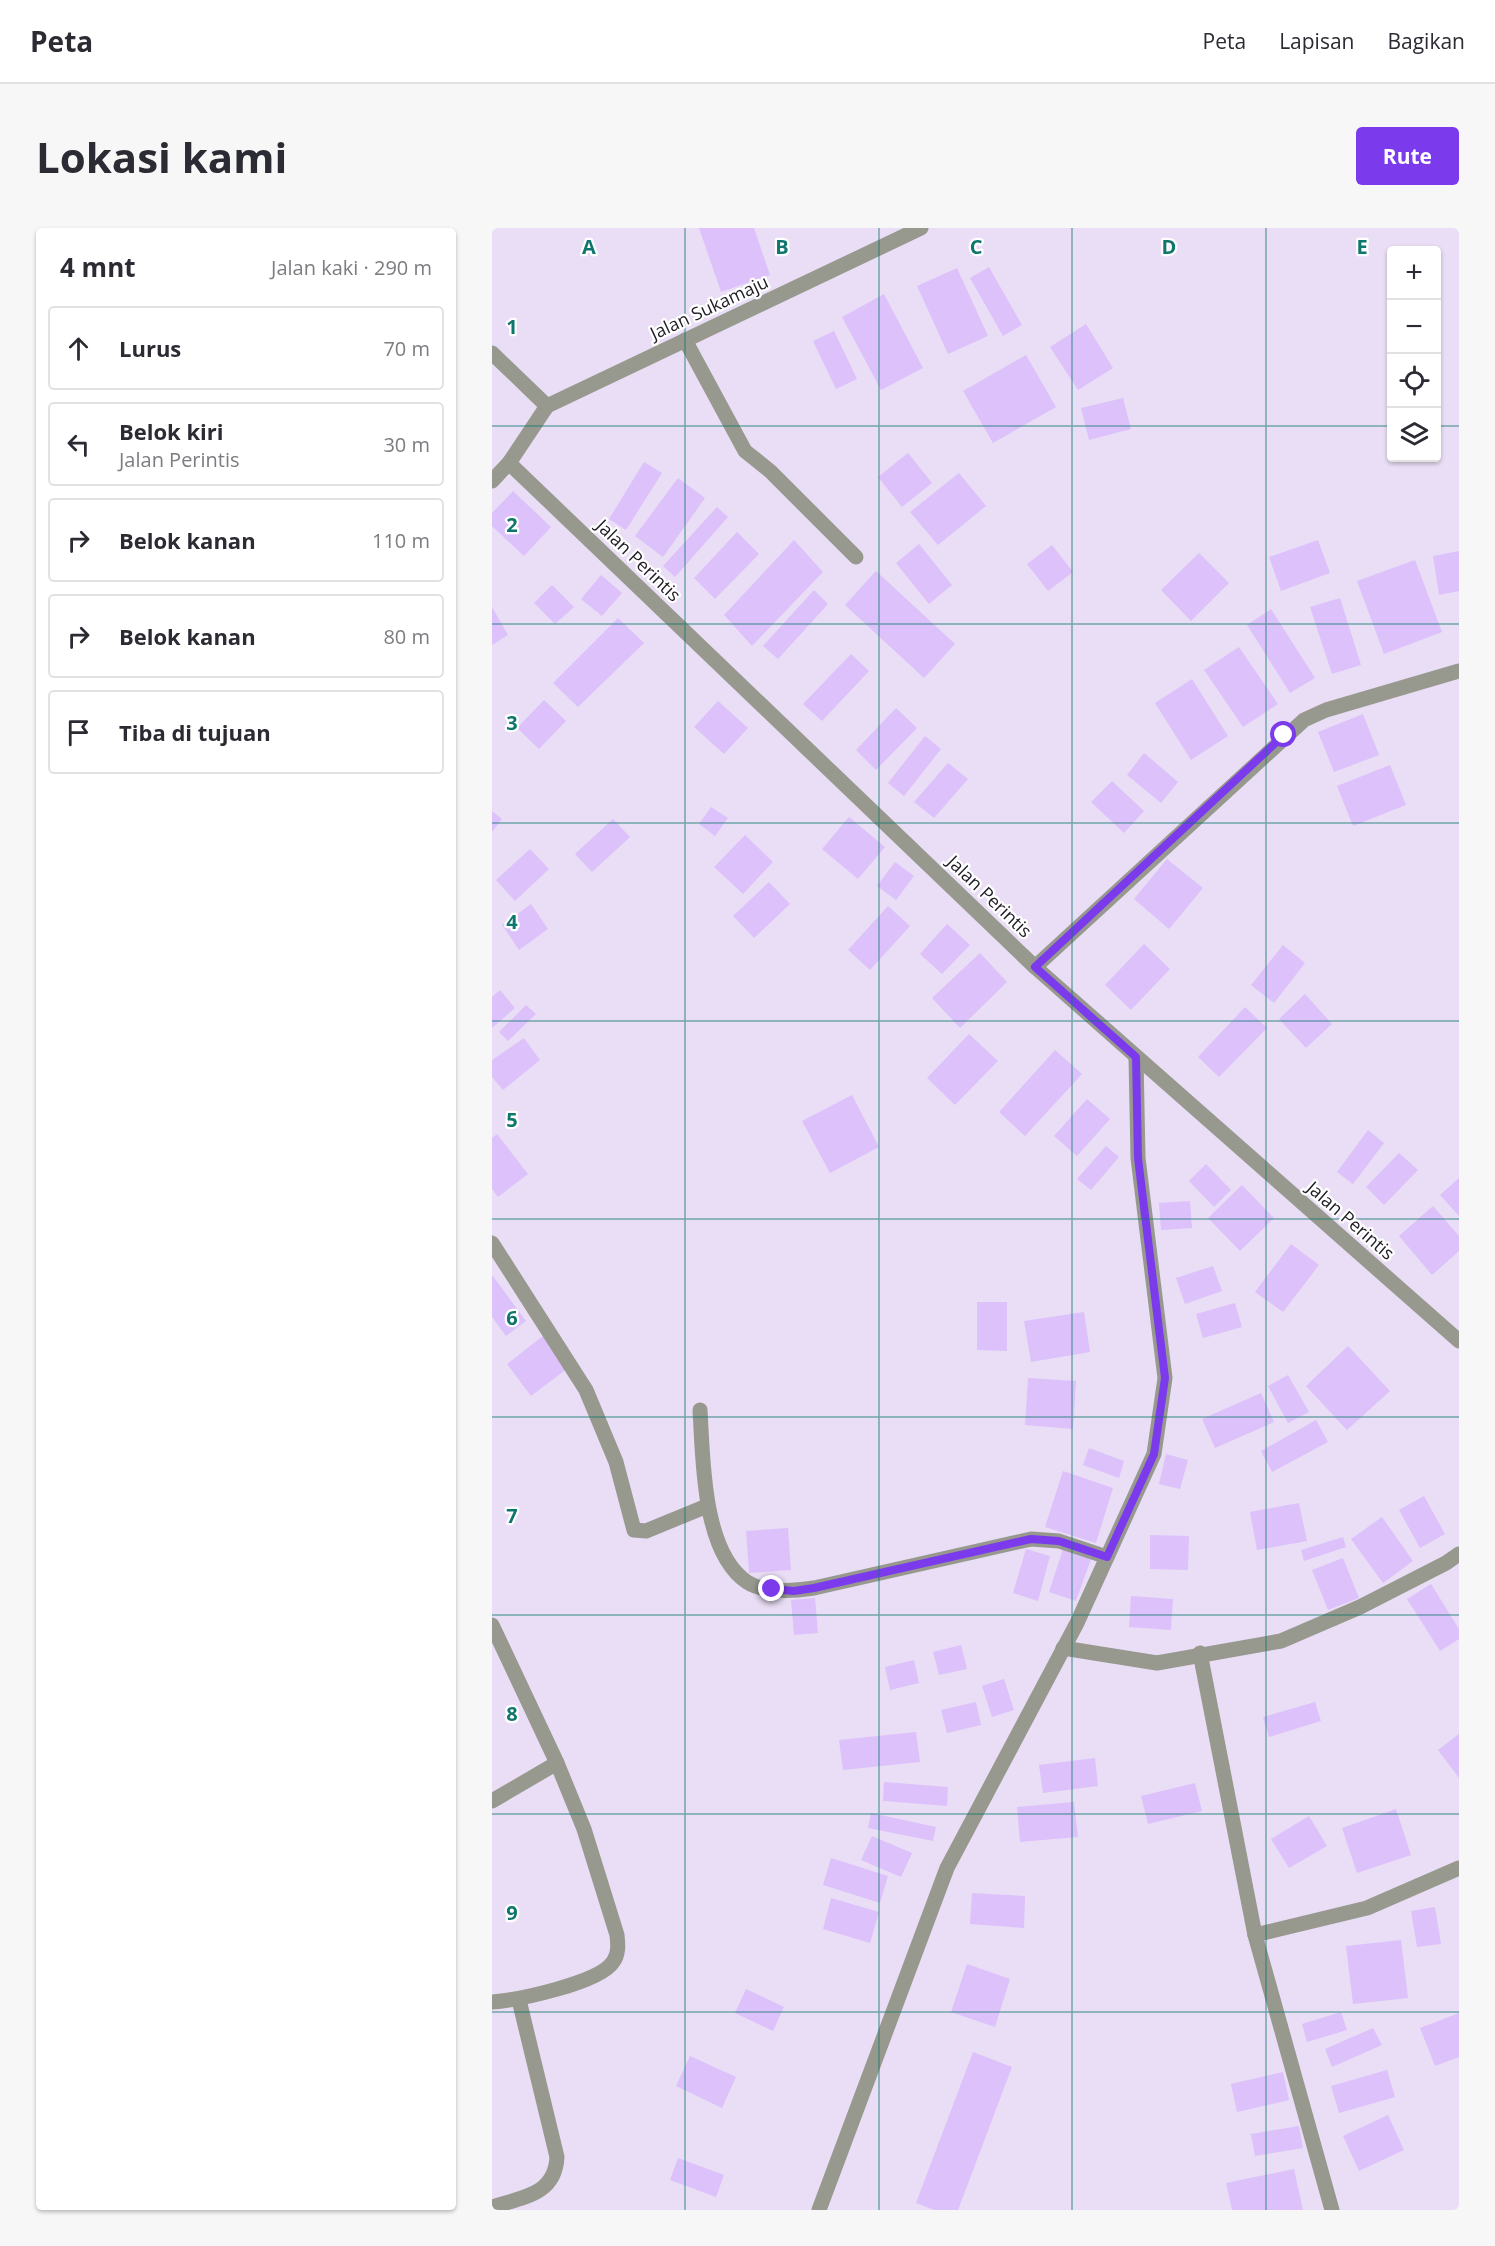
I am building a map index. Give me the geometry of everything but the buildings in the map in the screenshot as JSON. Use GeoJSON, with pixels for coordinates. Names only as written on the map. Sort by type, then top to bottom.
{"type":"FeatureCollection","features":[{"type":"Feature","properties":{"kind":"street","name":"Jalan Sukamaju"},"geometry":{"type":"LineString","coordinates":[[547,406],[921,228]]}},
{"type":"Feature","properties":{"kind":"street"},"geometry":{"type":"LineString","coordinates":[[684,340],[746,451],[770,471],[856,557]]}},
{"type":"Feature","properties":{"kind":"street"},"geometry":{"type":"LineString","coordinates":[[492,353],[547,406],[509,463],[492,481]]}},
{"type":"Feature","properties":{"kind":"street","name":"Jalan Perintis"},"geometry":{"type":"LineString","coordinates":[[509,463],[1035,967],[1459,1341]]}},
{"type":"Feature","properties":{"kind":"street"},"geometry":{"type":"LineString","coordinates":[[1035,967],[1304,720],[1326,710],[1459,671]]}},
{"type":"Feature","properties":{"kind":"street"},"geometry":{"type":"LineString","coordinates":[[819,2210],[947,1868],[1063,1648],[1154,1454],[1165,1378],[1138,1158],[1136,1057]]}},
{"type":"Feature","properties":{"kind":"street"},"geometry":{"type":"LineString","coordinates":[[492,1243],[586,1390],[616,1462],[634,1530],[646,1531],[706,1506]]}},
{"type":"Feature","properties":{"kind":"street"},"geometry":{"type":"LineString","coordinates":[[700,1410],[706,1506],[728,1563],[747,1582],[772,1589],[794,1591],[814,1588],[1031,1539],[1059,1541],[1107,1557]]}},
{"type":"Feature","properties":{"kind":"street"},"geometry":{"type":"LineString","coordinates":[[1063,1648],[1157,1663],[1200,1653],[1281,1641],[1360,1607],[1459,1554]]}},
{"type":"Feature","properties":{"kind":"street"},"geometry":{"type":"LineString","coordinates":[[492,1625],[557,1763],[584,1829],[617,1935],[618,1949],[613,1963],[597,1976],[519,2000],[492,2002]]}},
{"type":"Feature","properties":{"kind":"street"},"geometry":{"type":"LineString","coordinates":[[1200,1653],[1255,1935],[1332,2210]]}},
{"type":"Feature","properties":{"kind":"street"},"geometry":{"type":"LineString","coordinates":[[492,1801],[557,1763]]}},
{"type":"Feature","properties":{"kind":"street"},"geometry":{"type":"LineString","coordinates":[[1255,1935],[1367,1908],[1459,1868]]}},
{"type":"Feature","properties":{"kind":"street"},"geometry":{"type":"LineString","coordinates":[[492,2207],[540,2191],[551,2181],[556,2170],[557,2157],[519,2000]]}},
{"type":"Feature","properties":{"kind":"route"},"geometry":{"type":"LineString","coordinates":[[772,1589],[794,1591],[814,1588],[1031,1539],[1045,1538],[1059,1541],[1107,1557],[1154,1454],[1165,1378],[1138,1158],[1136,1057],[1035,967],[1284,735]]}}]}
